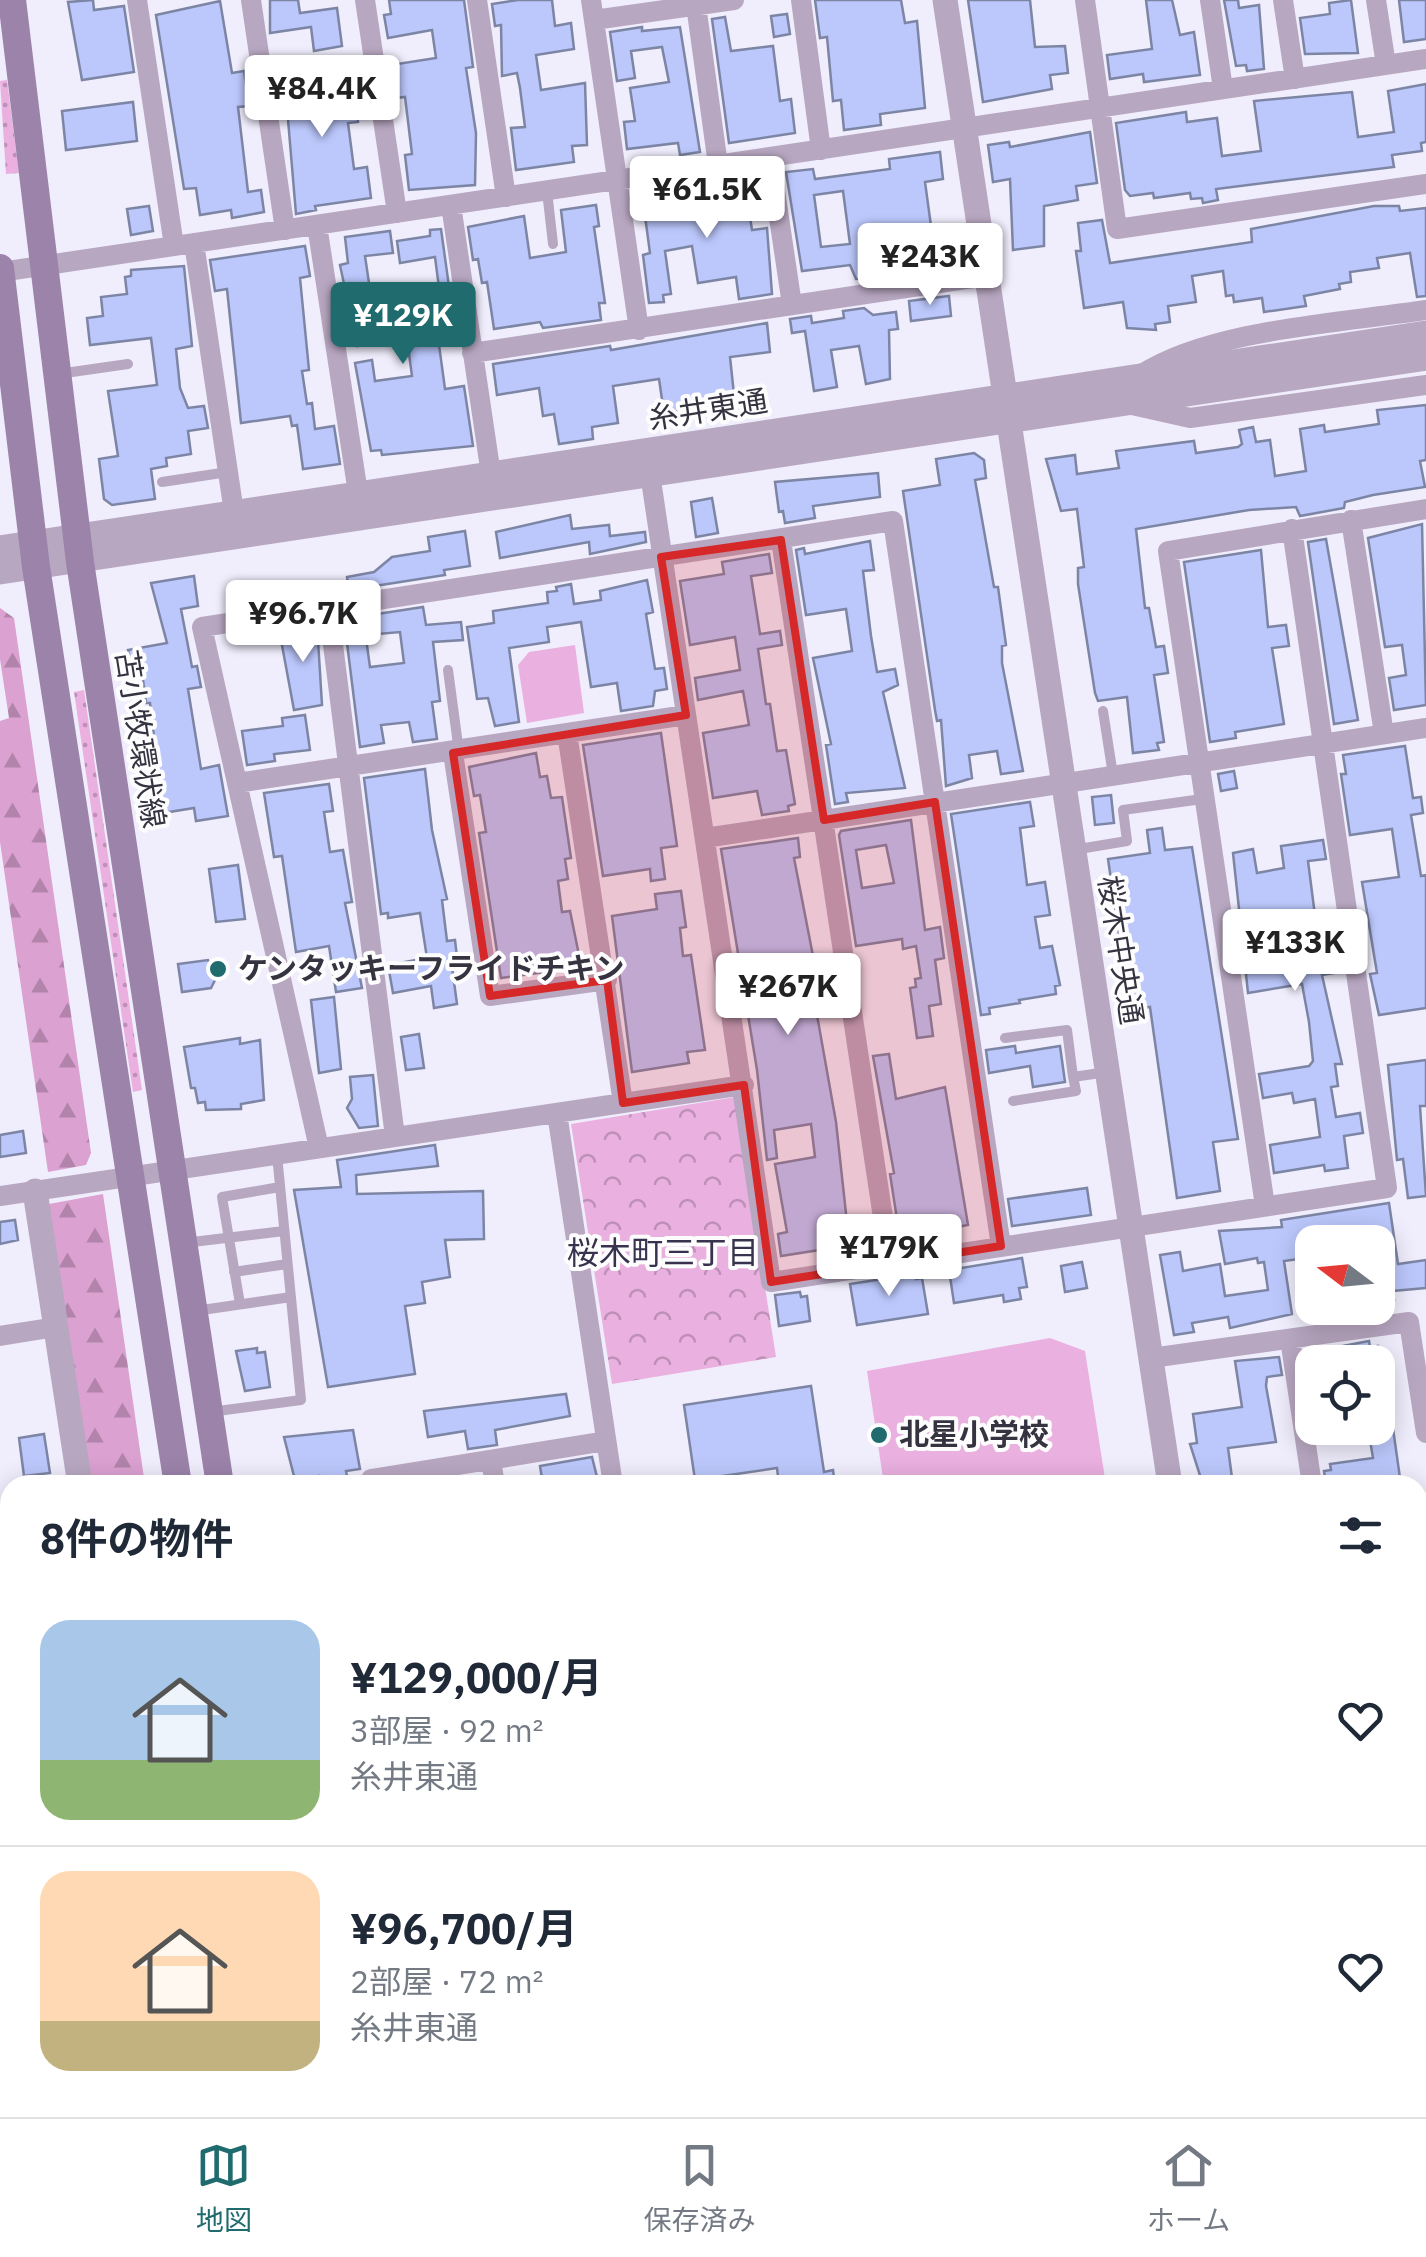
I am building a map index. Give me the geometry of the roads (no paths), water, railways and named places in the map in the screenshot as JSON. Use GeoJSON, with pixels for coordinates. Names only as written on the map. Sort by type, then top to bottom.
{"type":"FeatureCollection","features":[{"type":"Feature","properties":{"kind":"main road","name":"苫小牧環状線"},"geometry":{"type":"LineString","coordinates":[[9,8],[79,550],[218,1475]]}},
{"type":"Feature","properties":{"kind":"main road"},"geometry":{"type":"LineString","coordinates":[[0,271],[34,555],[176,1475]]}},
{"type":"Feature","properties":{"kind":"street"},"geometry":{"type":"LineString","coordinates":[[137,0],[236,526]]}},
{"type":"Feature","properties":{"kind":"street"},"geometry":{"type":"LineString","coordinates":[[251,0],[284,230]]}},
{"type":"Feature","properties":{"kind":"street"},"geometry":{"type":"LineString","coordinates":[[365,0],[396,213]]}},
{"type":"Feature","properties":{"kind":"street"},"geometry":{"type":"LineString","coordinates":[[477,0],[506,196]]}},
{"type":"Feature","properties":{"kind":"street"},"geometry":{"type":"LineString","coordinates":[[639,330],[593,10],[696,6],[734,0]]}},
{"type":"Feature","properties":{"kind":"street"},"geometry":{"type":"LineString","coordinates":[[801,0],[821,150]]}},
{"type":"Feature","properties":{"kind":"street","name":"桜木中央通"},"geometry":{"type":"LineString","coordinates":[[945,0],[1006,424],[1169,1475]]}},
{"type":"Feature","properties":{"kind":"street"},"geometry":{"type":"LineString","coordinates":[[1084,0],[1117,230],[1426,184]]}},
{"type":"Feature","properties":{"kind":"street"},"geometry":{"type":"LineString","coordinates":[[1210,0],[1223,90]]}},
{"type":"Feature","properties":{"kind":"street"},"geometry":{"type":"LineString","coordinates":[[1283,0],[1294,79]]}},
{"type":"Feature","properties":{"kind":"street"},"geometry":{"type":"LineString","coordinates":[[1376,0],[1386,65]]}},
{"type":"Feature","properties":{"kind":"street"},"geometry":{"type":"LineString","coordinates":[[696,6],[718,165]]}},
{"type":"Feature","properties":{"kind":"street"},"geometry":{"type":"LineString","coordinates":[[0,271],[1426,59]]}},
{"type":"Feature","properties":{"kind":"street"},"geometry":{"type":"LineString","coordinates":[[770,157],[792,305]]}},
{"type":"Feature","properties":{"kind":"street"},"geometry":{"type":"LineString","coordinates":[[451,205],[493,488]]}},
{"type":"Feature","properties":{"kind":"street"},"geometry":{"type":"LineString","coordinates":[[317,225],[360,506]]}},
{"type":"Feature","properties":{"kind":"street"},"geometry":{"type":"LineString","coordinates":[[472,352],[986,276]]}},
{"type":"Feature","properties":{"kind":"street"},"geometry":{"type":"LineString","coordinates":[[1136,377],[1162,361],[1208,344],[1426,310]]}},
{"type":"Feature","properties":{"kind":"street","name":"糸井東通"},"geometry":{"type":"LineString","coordinates":[[649,465],[1002,397],[1426,333]]}},
{"type":"Feature","properties":{"kind":"street","name":"糸井東通"},"geometry":{"type":"LineString","coordinates":[[0,548],[34,555],[79,550],[649,465],[1006,424],[1426,358]]}},
{"type":"Feature","properties":{"kind":"street"},"geometry":{"type":"LineString","coordinates":[[1132,405],[1190,418],[1426,384]]}},
{"type":"Feature","properties":{"kind":"street"},"geometry":{"type":"LineString","coordinates":[[649,465],[771,1282],[1387,1188],[1292,529]]}},
{"type":"Feature","properties":{"kind":"street"},"geometry":{"type":"LineString","coordinates":[[1265,1206],[1168,550],[1426,509]]}},
{"type":"Feature","properties":{"kind":"street"},"geometry":{"type":"LineString","coordinates":[[1351,520],[1384,734]]}},
{"type":"Feature","properties":{"kind":"street"},"geometry":{"type":"LineString","coordinates":[[319,1148],[202,627],[893,521],[1001,1246]]}},
{"type":"Feature","properties":{"kind":"street"},"geometry":{"type":"LineString","coordinates":[[780,540],[890,1264]]}},
{"type":"Feature","properties":{"kind":"street","name":"糸井東通"},"geometry":{"type":"LineString","coordinates":[[0,572],[34,555]]}},
{"type":"Feature","properties":{"kind":"street"},"geometry":{"type":"LineString","coordinates":[[328,606],[395,1137]]}},
{"type":"Feature","properties":{"kind":"street"},"geometry":{"type":"LineString","coordinates":[[237,784],[686,715]]}},
{"type":"Feature","properties":{"kind":"street"},"geometry":{"type":"LineString","coordinates":[[705,838],[1384,734],[1425,733]]}},
{"type":"Feature","properties":{"kind":"street"},"geometry":{"type":"LineString","coordinates":[[567,734],[623,1102]]}},
{"type":"Feature","properties":{"kind":"street"},"geometry":{"type":"LineString","coordinates":[[456,752],[490,996],[607,980]]}},
{"type":"Feature","properties":{"kind":"street"},"geometry":{"type":"LineString","coordinates":[[0,1196],[744,1084]]}},
{"type":"Feature","properties":{"kind":"street"},"geometry":{"type":"LineString","coordinates":[[557,1112],[611,1475]]}},
{"type":"Feature","properties":{"kind":"street"},"geometry":{"type":"LineString","coordinates":[[35,1191],[78,1475]]}},
{"type":"Feature","properties":{"kind":"street"},"geometry":{"type":"LineString","coordinates":[[1151,1358],[1409,1322],[1426,1432]]}},
{"type":"Feature","properties":{"kind":"street"},"geometry":{"type":"LineString","coordinates":[[0,1336],[56,1327]]}},
{"type":"Feature","properties":{"kind":"street"},"geometry":{"type":"LineString","coordinates":[[1290,1339],[1310,1475]]}},
{"type":"Feature","properties":{"kind":"street"},"geometry":{"type":"LineString","coordinates":[[391,1475],[606,1441]]}},
{"type":"Feature","properties":{"kind":"street"},"geometry":{"type":"LineString","coordinates":[[492,1460],[494,1475]]}},
{"type":"Feature","properties":{"kind":"lane"},"geometry":{"type":"LineString","coordinates":[[547,191],[553,244]]}},
{"type":"Feature","properties":{"kind":"lane"},"geometry":{"type":"LineString","coordinates":[[56,374],[128,364]]}},
{"type":"Feature","properties":{"kind":"lane"},"geometry":{"type":"LineString","coordinates":[[162,482],[228,472]]}},
{"type":"Feature","properties":{"kind":"lane"},"geometry":{"type":"LineString","coordinates":[[448,670],[456,752]]}},
{"type":"Feature","properties":{"kind":"lane"},"geometry":{"type":"LineString","coordinates":[[1103,710],[1113,775]]}},
{"type":"Feature","properties":{"kind":"lane"},"geometry":{"type":"LineString","coordinates":[[1072,850],[1127,840],[1123,810],[1202,799]]}},
{"type":"Feature","properties":{"kind":"lane"},"geometry":{"type":"LineString","coordinates":[[1005,1038],[1067,1030],[1076,1091],[1013,1102]]}},
{"type":"Feature","properties":{"kind":"lane"},"geometry":{"type":"LineString","coordinates":[[1073,1077],[1106,1072]]}},
{"type":"Feature","properties":{"kind":"lane"},"geometry":{"type":"LineString","coordinates":[[209,1412],[301,1400],[277,1154]]}},
{"type":"Feature","properties":{"kind":"lane"},"geometry":{"type":"LineString","coordinates":[[240,1304],[222,1197],[280,1187]]}},
{"type":"Feature","properties":{"kind":"lane"},"geometry":{"type":"LineString","coordinates":[[183,1243],[284,1232]]}},
{"type":"Feature","properties":{"kind":"lane"},"geometry":{"type":"LineString","coordinates":[[234,1272],[288,1264]]}},
{"type":"Feature","properties":{"kind":"lane"},"geometry":{"type":"LineString","coordinates":[[194,1311],[291,1296]]}},
{"type":"Feature","properties":{"kind":"place","name":"ケンタッキーフライドチキン"},"geometry":{"type":"Point","coordinates":[218,969]}},
{"type":"Feature","properties":{"kind":"place","name":"北星小学校"},"geometry":{"type":"Point","coordinates":[879,1435]}},
{"type":"Feature","properties":{"kind":"district","name":"桜木町三丁目"},"geometry":{"type":"Point","coordinates":[663,1253]}}]}
